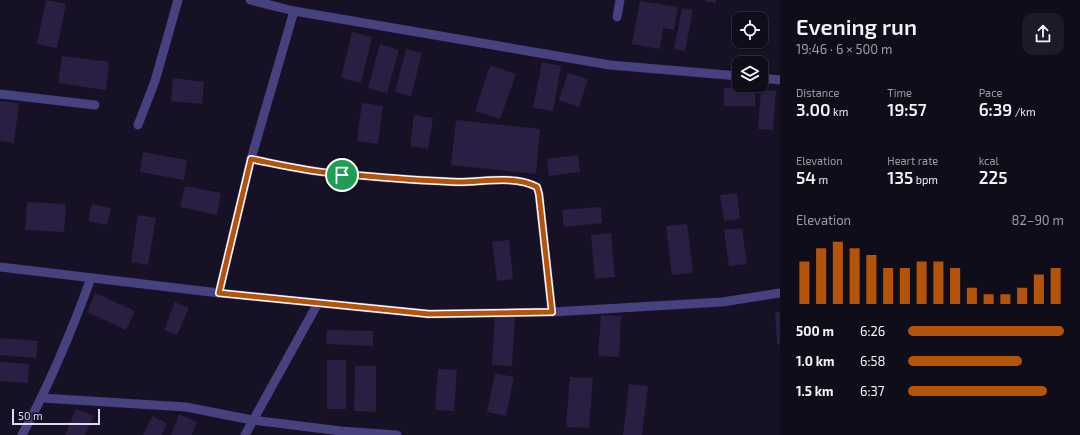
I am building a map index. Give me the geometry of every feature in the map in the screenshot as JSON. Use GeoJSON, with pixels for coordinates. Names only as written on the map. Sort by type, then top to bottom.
{"type":"FeatureCollection","features":[{"type":"Feature","properties":{"kind":"street"},"geometry":{"type":"LineString","coordinates":[[138,124],[155,81],[178,0]]}},
{"type":"Feature","properties":{"kind":"street"},"geometry":{"type":"LineString","coordinates":[[250,0],[294,11],[610,65],[732,75]]}},
{"type":"Feature","properties":{"kind":"street"},"geometry":{"type":"LineString","coordinates":[[617,18],[620,0]]}},
{"type":"Feature","properties":{"kind":"street"},"geometry":{"type":"LineString","coordinates":[[219,293],[251,159],[294,11]]}},
{"type":"Feature","properties":{"kind":"street"},"geometry":{"type":"LineString","coordinates":[[768,79],[780,80]]}},
{"type":"Feature","properties":{"kind":"street"},"geometry":{"type":"LineString","coordinates":[[0,94],[95,105]]}},
{"type":"Feature","properties":{"kind":"street"},"geometry":{"type":"LineString","coordinates":[[251,159],[315,172],[342,175],[458,182],[529,182],[537,187],[539,194],[552,312]]}},
{"type":"Feature","properties":{"kind":"street"},"geometry":{"type":"LineString","coordinates":[[0,267],[91,278],[112,279],[219,293],[429,314],[552,312],[722,302],[780,293]]}},
{"type":"Feature","properties":{"kind":"street"},"geometry":{"type":"LineString","coordinates":[[22,435],[42,398],[69,339],[91,278]]}},
{"type":"Feature","properties":{"kind":"street"},"geometry":{"type":"LineString","coordinates":[[245,435],[318,303]]}},
{"type":"Feature","properties":{"kind":"street"},"geometry":{"type":"LineString","coordinates":[[42,398],[186,407],[252,420],[341,431],[397,435]]}},
{"type":"Feature","properties":{"kind":"building"},"geometry":{"type":"Polygon","coordinates":[[[46,0],[66,4],[57,48],[37,44],[46,0]]]}},
{"type":"Feature","properties":{"kind":"building"},"geometry":{"type":"Polygon","coordinates":[[[706,0],[716,0],[716,3],[706,2],[706,0]]]}},
{"type":"Feature","properties":{"kind":"building"},"geometry":{"type":"Polygon","coordinates":[[[640,1],[678,7],[674,30],[663,28],[660,49],[632,44],[640,1]]]}},
{"type":"Feature","properties":{"kind":"building"},"geometry":{"type":"Polygon","coordinates":[[[682,8],[693,10],[685,51],[674,49],[682,8]]]}},
{"type":"Feature","properties":{"kind":"building"},"geometry":{"type":"Polygon","coordinates":[[[352,32],[372,37],[361,83],[341,78],[352,32]]]}},
{"type":"Feature","properties":{"kind":"building"},"geometry":{"type":"Polygon","coordinates":[[[380,44],[399,50],[387,93],[368,88],[380,44]]]}},
{"type":"Feature","properties":{"kind":"building"},"geometry":{"type":"Polygon","coordinates":[[[406,49],[422,53],[411,96],[395,92],[406,49]]]}},
{"type":"Feature","properties":{"kind":"building"},"geometry":{"type":"Polygon","coordinates":[[[62,56],[109,62],[106,90],[58,83],[62,56]]]}},
{"type":"Feature","properties":{"kind":"building"},"geometry":{"type":"Polygon","coordinates":[[[542,62],[561,66],[553,111],[533,108],[542,62]]]}},
{"type":"Feature","properties":{"kind":"building"},"geometry":{"type":"Polygon","coordinates":[[[490,65],[516,74],[500,119],[475,111],[490,65]]]}},
{"type":"Feature","properties":{"kind":"building"},"geometry":{"type":"Polygon","coordinates":[[[568,73],[588,79],[579,107],[559,100],[568,73]]]}},
{"type":"Feature","properties":{"kind":"building"},"geometry":{"type":"Polygon","coordinates":[[[173,78],[204,82],[202,104],[171,101],[173,78]]]}},
{"type":"Feature","properties":{"kind":"building"},"geometry":{"type":"Polygon","coordinates":[[[724,88],[732,88],[732,92],[755,92],[755,106],[724,106],[724,88]]]}},
{"type":"Feature","properties":{"kind":"building"},"geometry":{"type":"Polygon","coordinates":[[[776,91],[773,130],[758,129],[761,92],[776,91]]]}},
{"type":"Feature","properties":{"kind":"building"},"geometry":{"type":"Polygon","coordinates":[[[0,101],[19,103],[14,143],[0,141],[0,101]]]}},
{"type":"Feature","properties":{"kind":"building"},"geometry":{"type":"Polygon","coordinates":[[[362,103],[383,106],[378,144],[357,141],[362,103]]]}},
{"type":"Feature","properties":{"kind":"building"},"geometry":{"type":"Polygon","coordinates":[[[414,115],[433,118],[428,149],[410,146],[414,115]]]}},
{"type":"Feature","properties":{"kind":"building"},"geometry":{"type":"Polygon","coordinates":[[[456,120],[540,129],[536,174],[451,165],[456,120]]]}},
{"type":"Feature","properties":{"kind":"building"},"geometry":{"type":"Polygon","coordinates":[[[143,152],[187,160],[184,180],[140,172],[143,152]]]}},
{"type":"Feature","properties":{"kind":"building"},"geometry":{"type":"Polygon","coordinates":[[[578,155],[580,172],[549,176],[547,159],[578,155]]]}},
{"type":"Feature","properties":{"kind":"building"},"geometry":{"type":"Polygon","coordinates":[[[185,186],[221,193],[217,215],[180,207],[185,186]]]}},
{"type":"Feature","properties":{"kind":"building"},"geometry":{"type":"Polygon","coordinates":[[[737,193],[740,219],[724,221],[720,195],[737,193]]]}},
{"type":"Feature","properties":{"kind":"building"},"geometry":{"type":"Polygon","coordinates":[[[27,202],[66,204],[64,232],[25,230],[27,202]]]}},
{"type":"Feature","properties":{"kind":"building"},"geometry":{"type":"Polygon","coordinates":[[[92,204],[111,208],[107,225],[88,221],[92,204]]]}},
{"type":"Feature","properties":{"kind":"building"},"geometry":{"type":"Polygon","coordinates":[[[601,207],[602,223],[564,227],[562,210],[601,207]]]}},
{"type":"Feature","properties":{"kind":"building"},"geometry":{"type":"Polygon","coordinates":[[[138,215],[156,218],[148,265],[131,262],[138,215]]]}},
{"type":"Feature","properties":{"kind":"building"},"geometry":{"type":"Polygon","coordinates":[[[687,224],[693,273],[672,275],[666,226],[687,224]]]}},
{"type":"Feature","properties":{"kind":"building"},"geometry":{"type":"Polygon","coordinates":[[[742,228],[747,264],[729,266],[724,230],[742,228]]]}},
{"type":"Feature","properties":{"kind":"building"},"geometry":{"type":"Polygon","coordinates":[[[611,233],[615,277],[595,279],[591,235],[611,233]]]}},
{"type":"Feature","properties":{"kind":"building"},"geometry":{"type":"Polygon","coordinates":[[[509,240],[513,279],[497,281],[492,242],[509,240]]]}},
{"type":"Feature","properties":{"kind":"building"},"geometry":{"type":"Polygon","coordinates":[[[95,293],[135,311],[126,330],[87,312],[95,293]]]}},
{"type":"Feature","properties":{"kind":"building"},"geometry":{"type":"Polygon","coordinates":[[[175,302],[189,308],[177,335],[164,330],[175,302]]]}},
{"type":"Feature","properties":{"kind":"building"},"geometry":{"type":"Polygon","coordinates":[[[775,312],[780,312],[780,344],[777,345],[775,312]]]}},
{"type":"Feature","properties":{"kind":"building"},"geometry":{"type":"Polygon","coordinates":[[[601,315],[621,316],[619,357],[598,356],[601,315]]]}},
{"type":"Feature","properties":{"kind":"building"},"geometry":{"type":"Polygon","coordinates":[[[495,316],[515,317],[512,366],[492,365],[495,316]]]}},
{"type":"Feature","properties":{"kind":"building"},"geometry":{"type":"Polygon","coordinates":[[[327,330],[373,331],[373,346],[326,344],[327,330]]]}},
{"type":"Feature","properties":{"kind":"building"},"geometry":{"type":"Polygon","coordinates":[[[0,338],[38,341],[36,358],[0,355],[0,338]]]}},
{"type":"Feature","properties":{"kind":"building"},"geometry":{"type":"Polygon","coordinates":[[[327,360],[346,360],[346,409],[327,409],[327,360]]]}},
{"type":"Feature","properties":{"kind":"building"},"geometry":{"type":"Polygon","coordinates":[[[0,362],[29,364],[28,383],[0,381],[0,362]]]}},
{"type":"Feature","properties":{"kind":"building"},"geometry":{"type":"Polygon","coordinates":[[[355,366],[376,366],[376,412],[354,411],[355,366]]]}},
{"type":"Feature","properties":{"kind":"building"},"geometry":{"type":"Polygon","coordinates":[[[438,369],[457,370],[454,411],[435,410],[438,369]]]}},
{"type":"Feature","properties":{"kind":"building"},"geometry":{"type":"Polygon","coordinates":[[[495,373],[514,377],[506,416],[487,412],[495,373]]]}},
{"type":"Feature","properties":{"kind":"building"},"geometry":{"type":"Polygon","coordinates":[[[570,377],[593,378],[589,428],[566,427],[570,377]]]}},
{"type":"Feature","properties":{"kind":"building"},"geometry":{"type":"Polygon","coordinates":[[[629,384],[648,386],[642,435],[623,435],[629,384]]]}},
{"type":"Feature","properties":{"kind":"building"},"geometry":{"type":"Polygon","coordinates":[[[76,409],[94,416],[85,435],[65,435],[76,409]]]}},
{"type":"Feature","properties":{"kind":"building"},"geometry":{"type":"Polygon","coordinates":[[[179,414],[197,422],[192,435],[171,435],[179,414]]]}},
{"type":"Feature","properties":{"kind":"building"},"geometry":{"type":"Polygon","coordinates":[[[152,416],[167,423],[162,435],[143,435],[152,416]]]}},
{"type":"Feature","properties":{"kind":"route"},"geometry":{"type":"LineString","coordinates":[[251,159],[315,172],[342,175],[367,175],[458,182],[516,181],[529,182],[537,187],[552,312],[429,314],[219,293],[251,159]]}}]}
